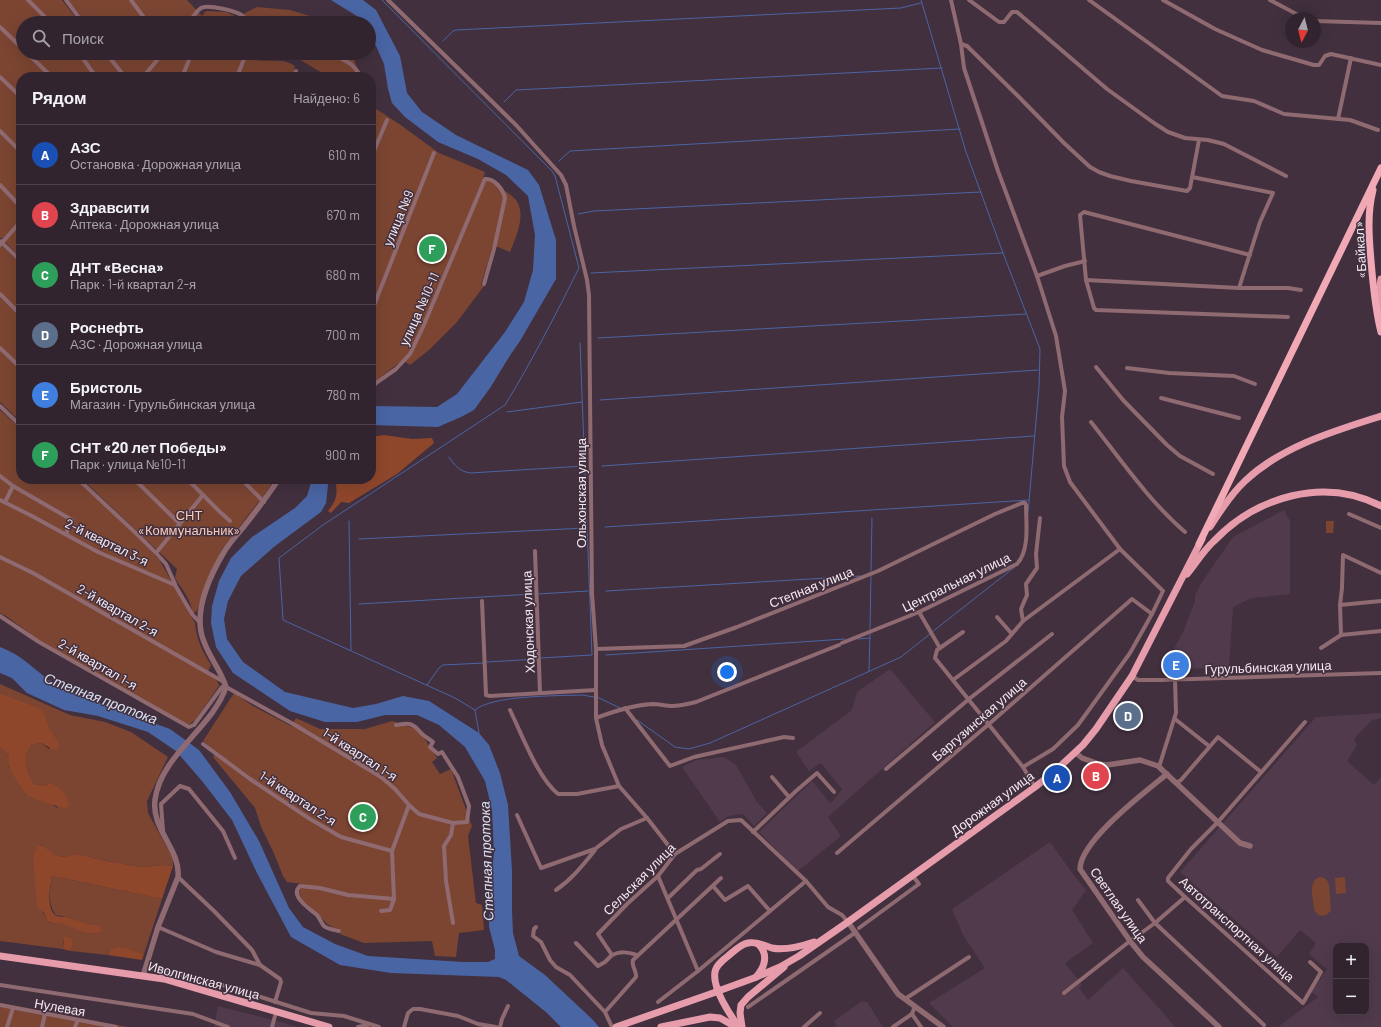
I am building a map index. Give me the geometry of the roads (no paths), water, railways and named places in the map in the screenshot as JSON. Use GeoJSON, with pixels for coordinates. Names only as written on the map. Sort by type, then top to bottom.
{"type":"FeatureCollection","features":[{"type":"Feature","properties":{"kind":"highway","name":"«Байкал»"},"geometry":{"type":"LineString","coordinates":[[1381,169],[1372,195],[1369,229],[1374,290],[1381,332]]}},
{"type":"Feature","properties":{"kind":"highway"},"geometry":{"type":"LineString","coordinates":[[1199,544],[1381,169]]}},
{"type":"Feature","properties":{"kind":"main road"},"geometry":{"type":"LineString","coordinates":[[1379,324],[1379,292],[1381,279]]}},
{"type":"Feature","properties":{"kind":"main road","name":"Дорожная улица"},"geometry":{"type":"LineString","coordinates":[[719,993],[780,967],[826,938],[1035,787],[1076,753],[1096,729],[1132,676],[1199,544],[1227,502],[1244,482],[1260,468],[1278,456],[1322,436],[1381,416]]}},
{"type":"Feature","properties":{"kind":"main road"},"geometry":{"type":"LineString","coordinates":[[1176,588],[1213,541],[1243,516],[1262,506],[1298,495],[1317,492],[1355,496],[1369,500],[1381,506]]}},
{"type":"Feature","properties":{"kind":"main road"},"geometry":{"type":"LineString","coordinates":[[741,1027],[731,1017],[722,1002],[715,974],[717,967],[721,962],[735,949],[747,943],[756,943],[774,948],[790,948],[807,945],[826,938]]}},
{"type":"Feature","properties":{"kind":"main road"},"geometry":{"type":"LineString","coordinates":[[754,978],[760,972],[765,959],[762,948],[756,943]]}},
{"type":"Feature","properties":{"kind":"main road","name":"Иволгинская улица"},"geometry":{"type":"LineString","coordinates":[[0,956],[164,979],[329,1027]]}},
{"type":"Feature","properties":{"kind":"main road","name":"Дорожная улица"},"geometry":{"type":"LineString","coordinates":[[719,993],[761,979],[784,968],[798,956]]}},
{"type":"Feature","properties":{"kind":"main road","name":"Иволгинская улица"},"geometry":{"type":"LineString","coordinates":[[0,960],[162,983],[314,1027]]}},
{"type":"Feature","properties":{"kind":"main road"},"geometry":{"type":"LineString","coordinates":[[741,1027],[741,1005],[748,997],[784,968]]}},
{"type":"Feature","properties":{"kind":"main road"},"geometry":{"type":"LineString","coordinates":[[616,1027],[625,1026],[719,993]]}},
{"type":"Feature","properties":{"kind":"main road"},"geometry":{"type":"LineString","coordinates":[[661,1027],[710,1017],[720,1018],[736,1027]]}},
{"type":"Feature","properties":{"kind":"street"},"geometry":{"type":"LineString","coordinates":[[28,0],[44,16]]}},
{"type":"Feature","properties":{"kind":"street"},"geometry":{"type":"LineString","coordinates":[[66,0],[78,16]]}},
{"type":"Feature","properties":{"kind":"street"},"geometry":{"type":"LineString","coordinates":[[131,0],[143,16]]}},
{"type":"Feature","properties":{"kind":"street","name":"Ольхонская улица"},"geometry":{"type":"LineString","coordinates":[[388,0],[516,125],[561,175],[566,185],[589,295],[592,594],[596,649],[596,718],[602,745],[619,786],[675,854]]}},
{"type":"Feature","properties":{"kind":"street"},"geometry":{"type":"LineString","coordinates":[[951,0],[961,44],[964,68],[998,171],[1037,276],[1056,336],[1065,391],[1062,417],[1064,466],[1070,482],[1120,550],[1163,591],[1130,653],[1078,725],[1053,750],[1023,767]]}},
{"type":"Feature","properties":{"kind":"street"},"geometry":{"type":"LineString","coordinates":[[969,0],[999,22],[1004,22],[1012,12],[1017,12],[1107,89],[1154,124],[1168,132],[1185,138],[1208,140],[1224,144],[1286,176]]}},
{"type":"Feature","properties":{"kind":"street"},"geometry":{"type":"LineString","coordinates":[[1089,0],[1222,96],[1254,101],[1284,114],[1350,120],[1378,130]]}},
{"type":"Feature","properties":{"kind":"street"},"geometry":{"type":"LineString","coordinates":[[1163,0],[1215,29],[1262,50],[1314,65],[1319,65],[1328,54],[1381,65]]}},
{"type":"Feature","properties":{"kind":"street"},"geometry":{"type":"LineString","coordinates":[[1270,0],[1293,12]]}},
{"type":"Feature","properties":{"kind":"street"},"geometry":{"type":"LineString","coordinates":[[194,16],[201,8],[204,7],[226,9],[242,16]]}},
{"type":"Feature","properties":{"kind":"street"},"geometry":{"type":"LineString","coordinates":[[1321,21],[1381,23]]}},
{"type":"Feature","properties":{"kind":"street"},"geometry":{"type":"LineString","coordinates":[[0,27],[16,42]]}},
{"type":"Feature","properties":{"kind":"street"},"geometry":{"type":"LineString","coordinates":[[961,44],[967,46],[1064,143],[1090,167],[1099,172],[1131,181],[1187,191],[1190,188],[1199,140]]}},
{"type":"Feature","properties":{"kind":"street"},"geometry":{"type":"LineString","coordinates":[[1338,119],[1351,58]]}},
{"type":"Feature","properties":{"kind":"street"},"geometry":{"type":"LineString","coordinates":[[34,60],[47,72]]}},
{"type":"Feature","properties":{"kind":"street"},"geometry":{"type":"LineString","coordinates":[[84,60],[92,72]]}},
{"type":"Feature","properties":{"kind":"street"},"geometry":{"type":"LineString","coordinates":[[112,60],[122,72]]}},
{"type":"Feature","properties":{"kind":"street"},"geometry":{"type":"LineString","coordinates":[[147,72],[157,60]]}},
{"type":"Feature","properties":{"kind":"street"},"geometry":{"type":"LineString","coordinates":[[184,72],[189,60]]}},
{"type":"Feature","properties":{"kind":"street"},"geometry":{"type":"LineString","coordinates":[[239,72],[244,60]]}},
{"type":"Feature","properties":{"kind":"street"},"geometry":{"type":"LineString","coordinates":[[344,60],[351,64],[358,72]]}},
{"type":"Feature","properties":{"kind":"street"},"geometry":{"type":"LineString","coordinates":[[0,77],[16,92]]}},
{"type":"Feature","properties":{"kind":"street"},"geometry":{"type":"LineString","coordinates":[[376,145],[386,120]]}},
{"type":"Feature","properties":{"kind":"street"},"geometry":{"type":"LineString","coordinates":[[0,131],[16,147]]}},
{"type":"Feature","properties":{"kind":"street","name":"улица №9"},"geometry":{"type":"LineString","coordinates":[[376,299],[434,153]]}},
{"type":"Feature","properties":{"kind":"street"},"geometry":{"type":"LineString","coordinates":[[1192,177],[1273,193],[1260,222],[1239,288]]}},
{"type":"Feature","properties":{"kind":"street","name":"улица №10-11"},"geometry":{"type":"LineString","coordinates":[[376,383],[396,369],[410,354],[423,328],[485,179],[489,179],[494,181],[504,194],[505,198],[494,250],[484,284]]}},
{"type":"Feature","properties":{"kind":"street"},"geometry":{"type":"LineString","coordinates":[[0,186],[16,202]]}},
{"type":"Feature","properties":{"kind":"street"},"geometry":{"type":"LineString","coordinates":[[1250,255],[1084,212],[1080,215],[1086,280],[1094,308],[1096,310],[1288,317]]}},
{"type":"Feature","properties":{"kind":"street"},"geometry":{"type":"LineString","coordinates":[[16,226],[1,243],[16,256]]}},
{"type":"Feature","properties":{"kind":"street"},"geometry":{"type":"LineString","coordinates":[[1037,276],[1085,261]]}},
{"type":"Feature","properties":{"kind":"street"},"geometry":{"type":"LineString","coordinates":[[1086,280],[1239,288],[1288,288],[1301,290]]}},
{"type":"Feature","properties":{"kind":"street"},"geometry":{"type":"LineString","coordinates":[[0,294],[16,310]]}},
{"type":"Feature","properties":{"kind":"street"},"geometry":{"type":"LineString","coordinates":[[0,348],[16,363]]}},
{"type":"Feature","properties":{"kind":"street"},"geometry":{"type":"LineString","coordinates":[[1096,367],[1123,400],[1167,445],[1180,456],[1213,474]]}},
{"type":"Feature","properties":{"kind":"street"},"geometry":{"type":"LineString","coordinates":[[1127,368],[1169,373],[1234,376],[1255,384]]}},
{"type":"Feature","properties":{"kind":"street"},"geometry":{"type":"LineString","coordinates":[[1160,398],[1239,418]]}},
{"type":"Feature","properties":{"kind":"street"},"geometry":{"type":"LineString","coordinates":[[0,406],[16,421]]}},
{"type":"Feature","properties":{"kind":"street"},"geometry":{"type":"LineString","coordinates":[[1091,422],[1155,503],[1185,532]]}},
{"type":"Feature","properties":{"kind":"street","name":"2-й квартал 3-я"},"geometry":{"type":"LineString","coordinates":[[0,476],[12,486],[72,520],[66,534]]}},
{"type":"Feature","properties":{"kind":"street"},"geometry":{"type":"LineString","coordinates":[[83,484],[140,537],[166,564],[175,584],[192,614],[200,623]]}},
{"type":"Feature","properties":{"kind":"street"},"geometry":{"type":"LineString","coordinates":[[139,484],[179,523]]}},
{"type":"Feature","properties":{"kind":"street"},"geometry":{"type":"LineString","coordinates":[[192,484],[219,512],[230,521]]}},
{"type":"Feature","properties":{"kind":"street"},"geometry":{"type":"LineString","coordinates":[[246,484],[264,502]]}},
{"type":"Feature","properties":{"kind":"street"},"geometry":{"type":"LineString","coordinates":[[143,976],[158,927],[178,877],[177,864],[155,815],[156,793],[164,773],[210,715],[224,694],[225,685],[203,640],[200,623],[201,609],[208,586],[225,551],[264,502],[276,484]]}},
{"type":"Feature","properties":{"kind":"street"},"geometry":{"type":"LineString","coordinates":[[5,502],[12,486]]}},
{"type":"Feature","properties":{"kind":"street"},"geometry":{"type":"LineString","coordinates":[[156,553],[203,495]]}},
{"type":"Feature","properties":{"kind":"street","name":"2-й квартал 3-я"},"geometry":{"type":"LineString","coordinates":[[0,500],[98,552],[175,584]]}},
{"type":"Feature","properties":{"kind":"street","name":"Степная улица"},"geometry":{"type":"LineString","coordinates":[[596,649],[684,646],[737,627],[878,571],[1022,502]]}},
{"type":"Feature","properties":{"kind":"street","name":"Центральная улица"},"geometry":{"type":"LineString","coordinates":[[596,718],[618,709],[654,704],[671,706],[686,705],[713,696],[919,612],[1017,564],[1021,560],[1026,546],[1026,505],[1022,502]]}},
{"type":"Feature","properties":{"kind":"street"},"geometry":{"type":"LineString","coordinates":[[1349,514],[1381,528]]}},
{"type":"Feature","properties":{"kind":"street"},"geometry":{"type":"LineString","coordinates":[[1024,621],[1021,609],[1027,595],[1026,584],[1037,568],[1036,554],[1040,518]]}},
{"type":"Feature","properties":{"kind":"street"},"geometry":{"type":"LineString","coordinates":[[952,680],[1006,641],[1024,621],[1120,550]]}},
{"type":"Feature","properties":{"kind":"street","name":"Ходонская улица"},"geometry":{"type":"LineString","coordinates":[[535,551],[540,693]]}},
{"type":"Feature","properties":{"kind":"street"},"geometry":{"type":"LineString","coordinates":[[1341,635],[1340,605],[1343,555],[1381,572]]}},
{"type":"Feature","properties":{"kind":"street","name":"2-й квартал 2-я"},"geometry":{"type":"LineString","coordinates":[[0,557],[32,573],[225,685]]}},
{"type":"Feature","properties":{"kind":"street","name":"Баргузинская улица"},"geometry":{"type":"LineString","coordinates":[[837,853],[989,724],[1132,599],[1152,614]]}},
{"type":"Feature","properties":{"kind":"street"},"geometry":{"type":"LineString","coordinates":[[482,600],[486,693],[490,696],[596,690]]}},
{"type":"Feature","properties":{"kind":"street"},"geometry":{"type":"LineString","coordinates":[[1340,605],[1381,601]]}},
{"type":"Feature","properties":{"kind":"street"},"geometry":{"type":"LineString","coordinates":[[919,612],[940,648]]}},
{"type":"Feature","properties":{"kind":"street","name":"2-й квартал 1-я"},"geometry":{"type":"LineString","coordinates":[[0,616],[39,642],[189,727],[194,725],[225,685]]}},
{"type":"Feature","properties":{"kind":"street"},"geometry":{"type":"LineString","coordinates":[[997,617],[1012,634]]}},
{"type":"Feature","properties":{"kind":"street"},"geometry":{"type":"LineString","coordinates":[[1321,648],[1341,635],[1381,631]]}},
{"type":"Feature","properties":{"kind":"street"},"geometry":{"type":"LineString","coordinates":[[963,632],[940,648],[936,653],[935,658],[1023,767],[1035,787]]}},
{"type":"Feature","properties":{"kind":"street"},"geometry":{"type":"LineString","coordinates":[[886,768],[969,699],[1052,634]]}},
{"type":"Feature","properties":{"kind":"street","name":"Гурульбинская улица"},"geometry":{"type":"LineString","coordinates":[[1132,676],[1138,680],[1175,680],[1381,673]]}},
{"type":"Feature","properties":{"kind":"street"},"geometry":{"type":"LineString","coordinates":[[1159,767],[1167,738],[1175,719],[1175,680]]}},
{"type":"Feature","properties":{"kind":"street","name":"1-й квартал 1-я"},"geometry":{"type":"LineString","coordinates":[[225,685],[381,777],[395,788],[409,805],[419,814],[453,823]]}},
{"type":"Feature","properties":{"kind":"street"},"geometry":{"type":"LineString","coordinates":[[625,708],[670,766],[701,755],[784,737],[793,738]]}},
{"type":"Feature","properties":{"kind":"street"},"geometry":{"type":"LineString","coordinates":[[510,710],[539,771],[546,782],[558,794],[577,794],[619,786]]}},
{"type":"Feature","properties":{"kind":"street"},"geometry":{"type":"LineString","coordinates":[[1175,719],[1209,746]]}},
{"type":"Feature","properties":{"kind":"street","name":"Автотранспортная улица"},"geometry":{"type":"LineString","coordinates":[[1304,722],[1218,822],[1191,849],[1168,878],[1168,881],[1303,1003],[1321,972],[1310,962]]}},
{"type":"Feature","properties":{"kind":"street"},"geometry":{"type":"LineString","coordinates":[[396,725],[406,723],[416,726],[421,734],[433,742],[430,747],[438,754],[442,752],[452,766],[458,777],[469,806],[467,822],[453,823],[451,835],[444,846],[446,881],[453,923]]}},
{"type":"Feature","properties":{"kind":"street"},"geometry":{"type":"LineString","coordinates":[[1176,783],[1181,780],[1218,737],[1261,772]]}},
{"type":"Feature","properties":{"kind":"street","name":"1-й квартал 2-я"},"geometry":{"type":"LineString","coordinates":[[203,744],[257,784],[310,819],[341,837],[392,852]]}},
{"type":"Feature","properties":{"kind":"street"},"geometry":{"type":"LineString","coordinates":[[1076,753],[1082,758],[1099,764],[1107,765],[1140,760],[1159,767],[1240,843],[1250,846]]}},
{"type":"Feature","properties":{"kind":"street"},"geometry":{"type":"LineString","coordinates":[[834,792],[817,773],[789,797],[753,832],[806,881],[828,907],[842,915],[857,930],[898,994],[943,1027]]}},
{"type":"Feature","properties":{"kind":"street","name":"Светлая улица"},"geometry":{"type":"LineString","coordinates":[[1167,774],[1127,807],[1109,825],[1087,851],[1080,864],[1082,874],[1142,957],[1219,1027]]}},
{"type":"Feature","properties":{"kind":"street"},"geometry":{"type":"LineString","coordinates":[[772,778],[789,797]]}},
{"type":"Feature","properties":{"kind":"street"},"geometry":{"type":"LineString","coordinates":[[163,834],[162,804],[180,786],[189,789],[223,831],[235,858]]}},
{"type":"Feature","properties":{"kind":"street"},"geometry":{"type":"LineString","coordinates":[[381,911],[390,910],[394,898],[392,852],[409,805]]}},
{"type":"Feature","properties":{"kind":"street"},"geometry":{"type":"LineString","coordinates":[[517,815],[541,868],[595,849]]}},
{"type":"Feature","properties":{"kind":"street"},"geometry":{"type":"LineString","coordinates":[[556,890],[567,883],[595,849],[621,829],[646,818]]}},
{"type":"Feature","properties":{"kind":"street","name":"Сельская улица"},"geometry":{"type":"LineString","coordinates":[[612,955],[598,934],[627,904],[658,876],[675,854],[728,821],[741,820],[753,832]]}},
{"type":"Feature","properties":{"kind":"street"},"geometry":{"type":"LineString","coordinates":[[668,898],[697,870],[720,854]]}},
{"type":"Feature","properties":{"kind":"street"},"geometry":{"type":"LineString","coordinates":[[748,1007],[919,884],[912,875]]}},
{"type":"Feature","properties":{"kind":"street"},"geometry":{"type":"LineString","coordinates":[[658,876],[698,971]]}},
{"type":"Feature","properties":{"kind":"street"},"geometry":{"type":"LineString","coordinates":[[178,877],[252,950],[260,965]]}},
{"type":"Feature","properties":{"kind":"street"},"geometry":{"type":"LineString","coordinates":[[605,1012],[636,977],[632,963],[637,955],[721,878]]}},
{"type":"Feature","properties":{"kind":"street"},"geometry":{"type":"LineString","coordinates":[[658,1002],[698,971],[806,881]]}},
{"type":"Feature","properties":{"kind":"street"},"geometry":{"type":"LineString","coordinates":[[339,931],[324,926],[318,916],[301,901],[296,893],[300,886],[320,888],[348,895],[394,898]]}},
{"type":"Feature","properties":{"kind":"street"},"geometry":{"type":"LineString","coordinates":[[713,886],[725,900],[748,886],[770,911]]}},
{"type":"Feature","properties":{"kind":"street"},"geometry":{"type":"LineString","coordinates":[[1064,993],[1155,923],[1185,897]]}},
{"type":"Feature","properties":{"kind":"street"},"geometry":{"type":"LineString","coordinates":[[1138,900],[1155,923],[1264,1025]]}},
{"type":"Feature","properties":{"kind":"street"},"geometry":{"type":"LineString","coordinates":[[158,927],[216,952],[260,965],[281,980],[275,1002]]}},
{"type":"Feature","properties":{"kind":"street"},"geometry":{"type":"LineString","coordinates":[[536,927],[534,929],[533,936],[541,942],[553,964],[570,975],[605,1012],[612,1027]]}},
{"type":"Feature","properties":{"kind":"street"},"geometry":{"type":"LineString","coordinates":[[576,943],[598,966],[618,952],[637,955]]}},
{"type":"Feature","properties":{"kind":"street"},"geometry":{"type":"LineString","coordinates":[[905,999],[969,957]]}},
{"type":"Feature","properties":{"kind":"street"},"geometry":{"type":"LineString","coordinates":[[146,967],[193,977],[311,1013],[344,1016],[377,1026]]}},
{"type":"Feature","properties":{"kind":"street"},"geometry":{"type":"LineString","coordinates":[[0,986],[193,1014],[228,1027]]}},
{"type":"Feature","properties":{"kind":"street","name":"Нулевая"},"geometry":{"type":"LineString","coordinates":[[0,1006],[116,1027]]}},
{"type":"Feature","properties":{"kind":"street"},"geometry":{"type":"LineString","coordinates":[[500,1027],[508,1006]]}},
{"type":"Feature","properties":{"kind":"street"},"geometry":{"type":"LineString","coordinates":[[893,1027],[912,1014],[915,1006]]}},
{"type":"Feature","properties":{"kind":"street"},"geometry":{"type":"LineString","coordinates":[[7,1027],[12,1008]]}},
{"type":"Feature","properties":{"kind":"street"},"geometry":{"type":"LineString","coordinates":[[404,1027],[408,1013],[413,1009],[420,1009],[458,1016],[478,1024],[496,1027]]}},
{"type":"Feature","properties":{"kind":"street"},"geometry":{"type":"LineString","coordinates":[[804,1027],[820,1013]]}},
{"type":"Feature","properties":{"kind":"street"},"geometry":{"type":"LineString","coordinates":[[42,1027],[45,1014]]}},
{"type":"Feature","properties":{"kind":"street"},"geometry":{"type":"LineString","coordinates":[[912,1014],[921,1027]]}},
{"type":"Feature","properties":{"kind":"street"},"geometry":{"type":"LineString","coordinates":[[272,1027],[275,1016]]}},
{"type":"Feature","properties":{"kind":"street"},"geometry":{"type":"LineString","coordinates":[[76,1027],[78,1020]]}},
{"type":"Feature","properties":{"kind":"street"},"geometry":{"type":"LineString","coordinates":[[358,1027],[365,1025],[377,1026]]}},
{"type":"Feature","properties":{"kind":"water"},"geometry":{"type":"Polygon","coordinates":[[[331,0],[363,0],[376,10],[400,56],[407,93],[422,112],[456,135],[528,170],[539,185],[556,240],[556,279],[520,341],[474,410],[438,427],[376,425],[376,406],[437,407],[457,394],[505,332],[524,302],[533,270],[535,235],[528,196],[506,175],[478,159],[438,142],[405,117],[392,103],[384,64],[376,46],[376,16],[357,16],[331,0]]]}},
{"type":"Feature","properties":{"kind":"water"},"geometry":{"type":"Polygon","coordinates":[[[311,484],[328,484],[326,503],[321,512],[275,546],[241,576],[228,601],[224,619],[227,639],[243,662],[285,692],[353,708],[376,704],[403,696],[429,701],[479,733],[489,745],[500,773],[508,805],[512,871],[513,933],[519,956],[545,975],[599,1027],[561,1027],[547,1013],[506,980],[499,977],[391,973],[340,965],[291,937],[257,873],[232,820],[202,781],[176,751],[148,732],[98,716],[64,710],[27,693],[12,678],[0,673],[0,647],[18,656],[55,685],[64,690],[170,729],[199,750],[230,792],[259,841],[289,908],[303,927],[335,944],[368,956],[463,962],[488,962],[495,959],[495,950],[489,927],[489,893],[494,854],[492,810],[485,781],[465,747],[439,725],[417,715],[385,715],[357,722],[325,722],[290,711],[233,673],[216,647],[211,623],[212,606],[219,581],[231,558],[252,537],[295,508],[307,496],[311,484]]]}},
{"type":"Feature","properties":{"kind":"waterway"},"geometry":{"type":"LineString","coordinates":[[382,0],[552,171],[555,176],[579,268],[553,320],[505,405],[323,525],[279,558],[283,620],[455,698],[475,710],[479,733]]}},
{"type":"Feature","properties":{"kind":"waterway"},"geometry":{"type":"LineString","coordinates":[[921,0],[966,152],[1040,349],[1039,387],[1028,513]]}},
{"type":"Feature","properties":{"kind":"waterway"},"geometry":{"type":"LineString","coordinates":[[443,41],[456,30],[901,8],[921,3]]}},
{"type":"Feature","properties":{"kind":"waterway"},"geometry":{"type":"LineString","coordinates":[[504,102],[516,90],[942,68]]}},
{"type":"Feature","properties":{"kind":"waterway"},"geometry":{"type":"LineString","coordinates":[[559,161],[570,151],[960,129]]}},
{"type":"Feature","properties":{"kind":"waterway"},"geometry":{"type":"LineString","coordinates":[[578,214],[594,211],[981,192]]}},
{"type":"Feature","properties":{"kind":"waterway"},"geometry":{"type":"LineString","coordinates":[[591,273],[1003,253]]}},
{"type":"Feature","properties":{"kind":"waterway"},"geometry":{"type":"LineString","coordinates":[[598,338],[1026,314]]}},
{"type":"Feature","properties":{"kind":"waterway"},"geometry":{"type":"LineString","coordinates":[[541,658],[592,655],[580,343]]}},
{"type":"Feature","properties":{"kind":"waterway"},"geometry":{"type":"LineString","coordinates":[[600,400],[1038,370]]}},
{"type":"Feature","properties":{"kind":"waterway"},"geometry":{"type":"LineString","coordinates":[[507,412],[582,402]]}},
{"type":"Feature","properties":{"kind":"waterway"},"geometry":{"type":"LineString","coordinates":[[602,466],[1034,436]]}},
{"type":"Feature","properties":{"kind":"waterway"},"geometry":{"type":"LineString","coordinates":[[449,457],[458,468],[470,473],[585,466]]}},
{"type":"Feature","properties":{"kind":"waterway"},"geometry":{"type":"LineString","coordinates":[[605,527],[1029,500]]}},
{"type":"Feature","properties":{"kind":"waterway"},"geometry":{"type":"LineString","coordinates":[[871,571],[872,518]]}},
{"type":"Feature","properties":{"kind":"waterway"},"geometry":{"type":"LineString","coordinates":[[349,521],[351,650]]}},
{"type":"Feature","properties":{"kind":"waterway"},"geometry":{"type":"LineString","coordinates":[[359,539],[586,528]]}},
{"type":"Feature","properties":{"kind":"waterway"},"geometry":{"type":"LineString","coordinates":[[932,632],[1016,566]]}},
{"type":"Feature","properties":{"kind":"waterway"},"geometry":{"type":"LineString","coordinates":[[870,629],[871,575]]}},
{"type":"Feature","properties":{"kind":"waterway"},"geometry":{"type":"LineString","coordinates":[[606,591],[861,576]]}},
{"type":"Feature","properties":{"kind":"waterway"},"geometry":{"type":"LineString","coordinates":[[537,594],[588,591]]}},
{"type":"Feature","properties":{"kind":"waterway"},"geometry":{"type":"LineString","coordinates":[[359,604],[534,594]]}},
{"type":"Feature","properties":{"kind":"waterway"},"geometry":{"type":"LineString","coordinates":[[869,671],[870,633]]}},
{"type":"Feature","properties":{"kind":"waterway"},"geometry":{"type":"LineString","coordinates":[[637,720],[675,747],[689,749],[710,743],[901,657],[930,634]]}},
{"type":"Feature","properties":{"kind":"waterway"},"geometry":{"type":"LineString","coordinates":[[858,639],[870,638]]}},
{"type":"Feature","properties":{"kind":"waterway"},"geometry":{"type":"LineString","coordinates":[[606,655],[845,639]]}},
{"type":"Feature","properties":{"kind":"waterway"},"geometry":{"type":"LineString","coordinates":[[487,662],[538,659]]}},
{"type":"Feature","properties":{"kind":"waterway"},"geometry":{"type":"LineString","coordinates":[[427,685],[439,668],[443,665],[484,663]]}},
{"type":"Feature","properties":{"kind":"waterway"},"geometry":{"type":"LineString","coordinates":[[475,710],[483,705],[495,701],[526,697],[582,695],[594,697]]}},
{"type":"Feature","properties":{"kind":"waterway"},"geometry":{"type":"LineString","coordinates":[[597,697],[620,708]]}},
{"type":"Feature","properties":{"kind":"place","name":"СНТ «20 лет Победы»"},"geometry":{"type":"Point","coordinates":[432,249]}},
{"type":"Feature","properties":{"kind":"place","name":"Бристоль"},"geometry":{"type":"Point","coordinates":[1176,665]}},
{"type":"Feature","properties":{"kind":"place","name":"Роснефть"},"geometry":{"type":"Point","coordinates":[1128,716]}},
{"type":"Feature","properties":{"kind":"place","name":"Здравсити"},"geometry":{"type":"Point","coordinates":[1096,776]}},
{"type":"Feature","properties":{"kind":"place","name":"АЗС"},"geometry":{"type":"Point","coordinates":[1057,778]}},
{"type":"Feature","properties":{"kind":"place","name":"ДНТ «Весна»"},"geometry":{"type":"Point","coordinates":[363,817]}},
{"type":"Feature","properties":{"kind":"park label","name":"СНТ «Коммунальник»"},"geometry":{"type":"Point","coordinates":[189,522]}},
{"type":"Feature","properties":{"kind":"water label","name":"Степная протока"},"geometry":{"type":"Point","coordinates":[101,698]}},
{"type":"Feature","properties":{"kind":"water label","name":"Степная протока"},"geometry":{"type":"Point","coordinates":[486,861]}}]}
